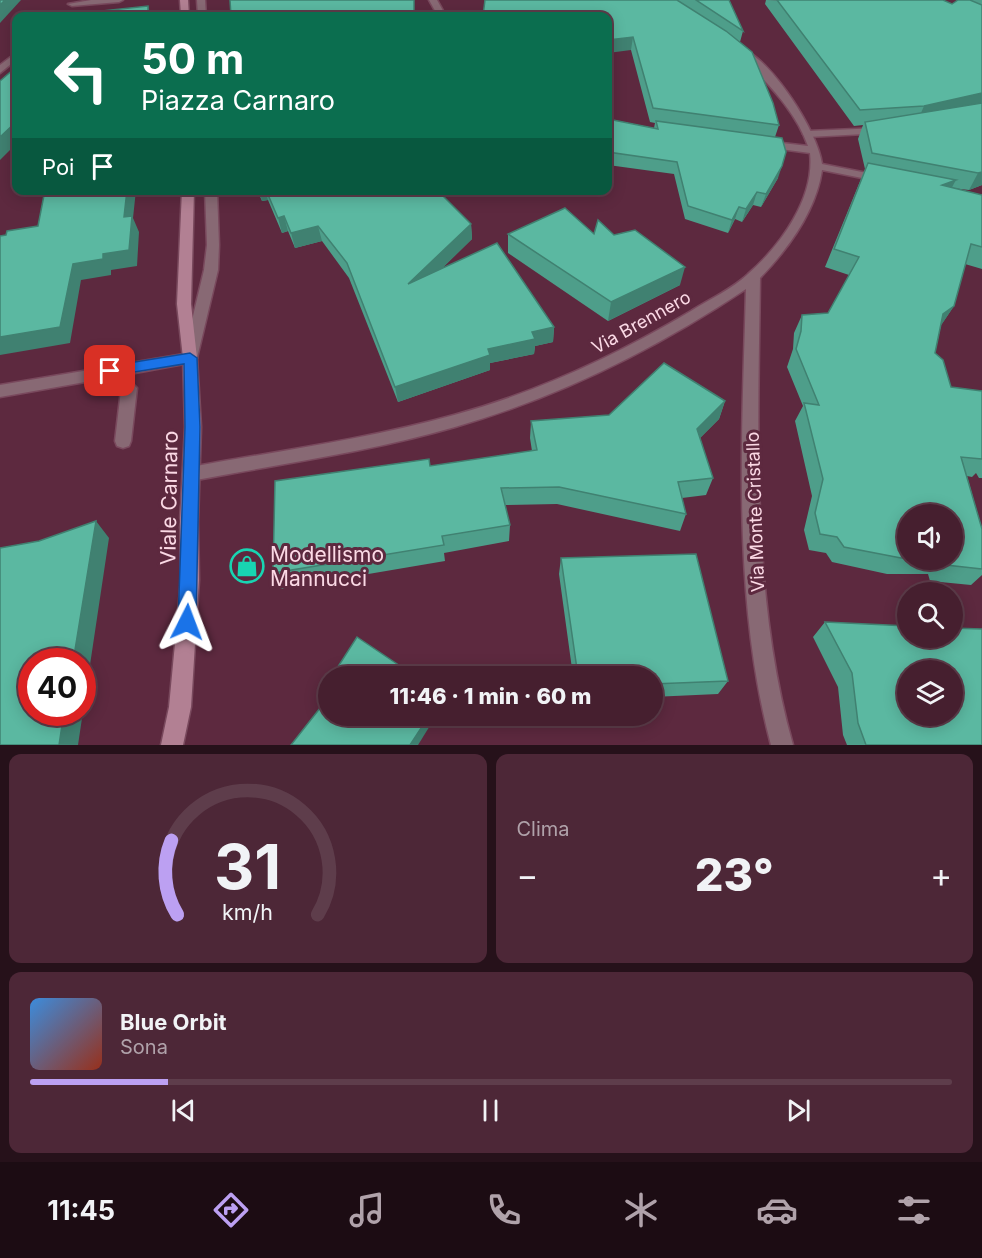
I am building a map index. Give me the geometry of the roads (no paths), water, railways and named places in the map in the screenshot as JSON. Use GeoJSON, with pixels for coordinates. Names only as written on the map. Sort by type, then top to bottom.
{"type":"FeatureCollection","features":[{"type":"Feature","properties":{"kind":"street"},"geometry":{"type":"LineString","coordinates":[[72,5],[119,0]]}},
{"type":"Feature","properties":{"kind":"street","name":"Via Brennero"},"geometry":{"type":"LineString","coordinates":[[191,474],[414,432],[499,407],[563,383],[635,349],[675,327],[753,277],[795,224],[813,188],[817,166],[815,150],[795,111],[769,77],[735,46]]}},
{"type":"Feature","properties":{"kind":"street"},"geometry":{"type":"LineString","coordinates":[[0,70],[12,60]]}},
{"type":"Feature","properties":{"kind":"street"},"geometry":{"type":"LineString","coordinates":[[808,134],[890,131]]}},
{"type":"Feature","properties":{"kind":"street"},"geometry":{"type":"LineString","coordinates":[[759,143],[815,150]]}},
{"type":"Feature","properties":{"kind":"street"},"geometry":{"type":"LineString","coordinates":[[817,166],[894,182]]}},
{"type":"Feature","properties":{"kind":"street","name":"Viale Carnaro"},"geometry":{"type":"LineString","coordinates":[[172,745],[180,707],[187,636],[193,427],[190,358],[184,304],[188,195]]}},
{"type":"Feature","properties":{"kind":"street","name":"Viale Carnaro"},"geometry":{"type":"LineString","coordinates":[[190,358],[211,270],[213,245],[211,195]]}},
{"type":"Feature","properties":{"kind":"street","name":"Via Monte Cristallo"},"geometry":{"type":"LineString","coordinates":[[753,277],[751,517],[762,638],[771,701],[782,745]]}},
{"type":"Feature","properties":{"kind":"street"},"geometry":{"type":"LineString","coordinates":[[0,391],[190,358]]}},
{"type":"Feature","properties":{"kind":"street"},"geometry":{"type":"LineString","coordinates":[[110,371],[129,388],[123,441]]}},
{"type":"Feature","properties":{"kind":"place","name":"Modellismo Mannucci"},"geometry":{"type":"Point","coordinates":[247,566]}}]}
